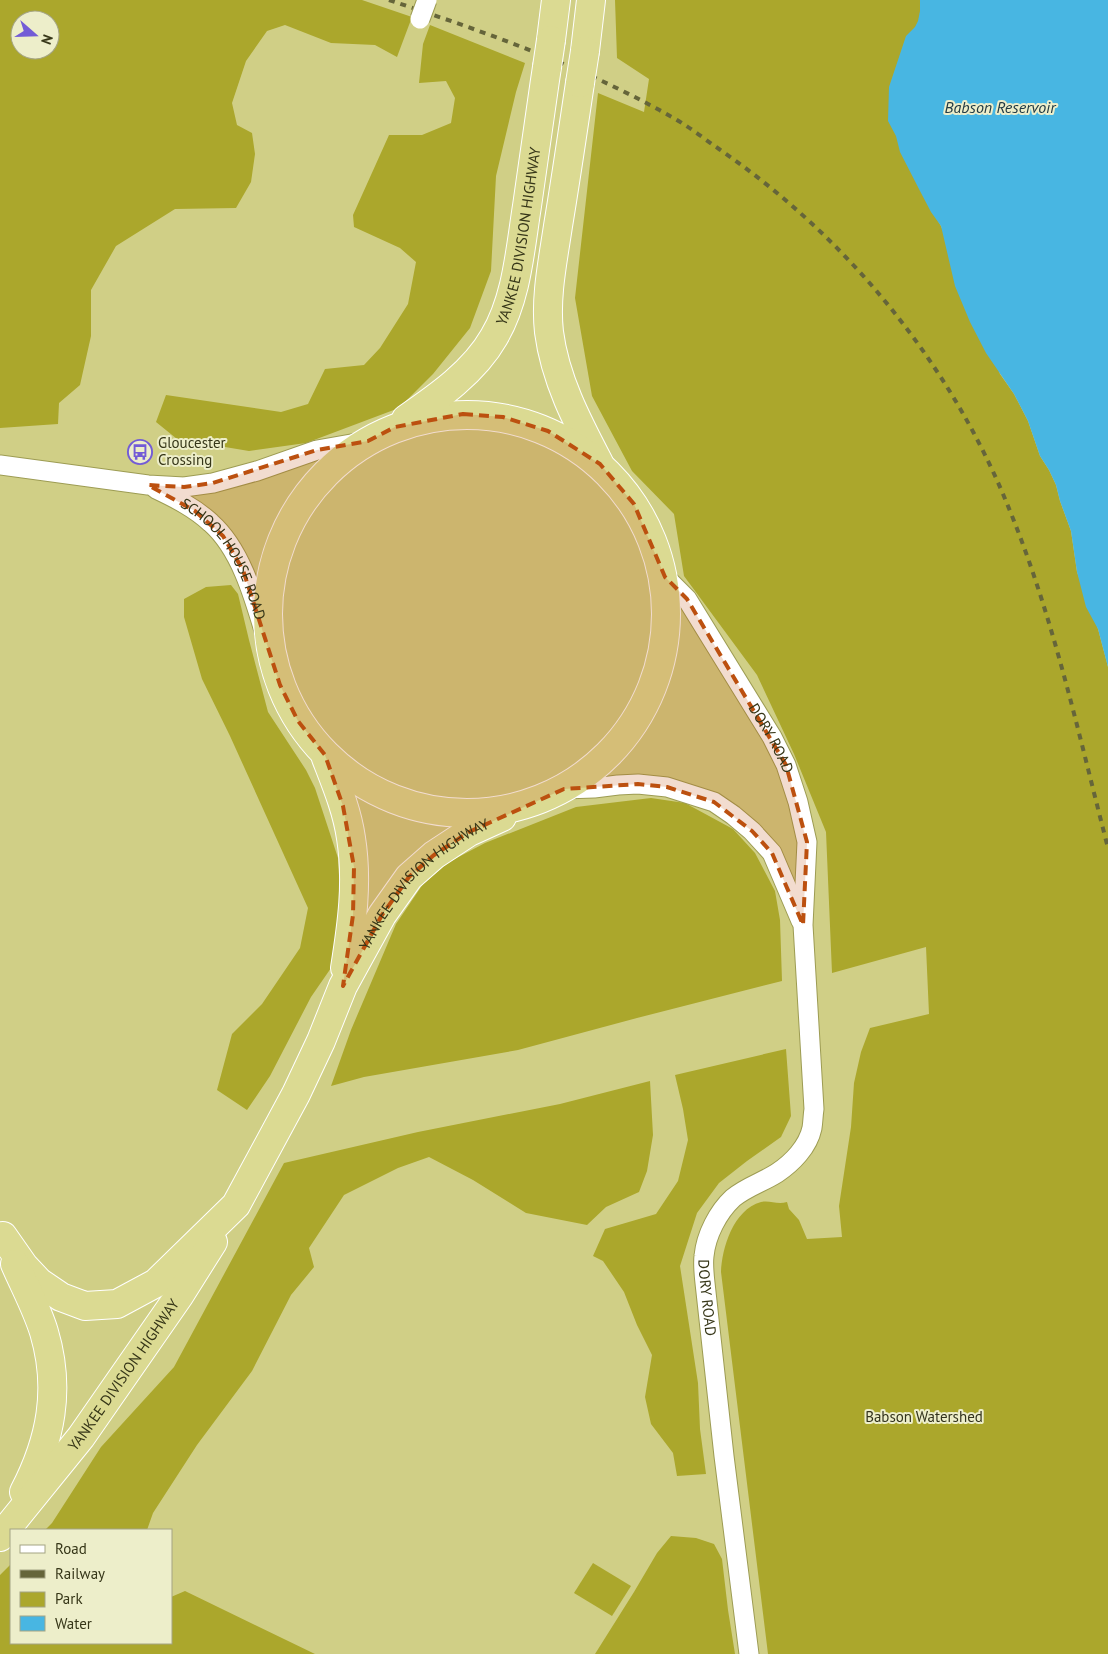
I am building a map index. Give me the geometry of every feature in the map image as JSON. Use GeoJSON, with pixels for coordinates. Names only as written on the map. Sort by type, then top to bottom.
{"type":"FeatureCollection","features":[{"type":"Feature","properties":{"kind":"highway","name":"YANKEE DIVISION HIGHWAY"},"geometry":{"type":"LineString","coordinates":[[395,427],[463,376],[489,344],[504,318],[510,302],[518,265],[556,0]]}},
{"type":"Feature","properties":{"kind":"highway"},"geometry":{"type":"LineString","coordinates":[[591,0],[552,270],[549,330],[553,355],[576,419],[600,464],[634,504],[654,542],[665,577],[666,632],[661,663],[652,691],[636,721],[619,744],[591,771],[564,789],[528,805],[480,814],[434,812],[373,791],[349,776],[325,755],[298,721],[280,685],[272,658],[268,627],[269,591],[278,552],[288,526],[307,495],[330,469],[368,441],[395,427],[429,418],[463,414],[484,414],[503,417],[548,431],[600,464]]}},
{"type":"Feature","properties":{"kind":"highway","name":"YANKEE DIVISION HIGHWAY"},"geometry":{"type":"LineString","coordinates":[[325,755],[344,806],[351,837],[354,867],[353,915],[343,986]]}},
{"type":"Feature","properties":{"kind":"highway","name":"YANKEE DIVISION HIGHWAY"},"geometry":{"type":"LineString","coordinates":[[2,1535],[86,1429],[179,1296],[236,1205],[296,1094],[343,986],[382,915],[409,877],[434,855],[468,832],[528,805]]}},
{"type":"Feature","properties":{"kind":"highway"},"geometry":{"type":"LineString","coordinates":[[2,1233],[24,1266],[39,1282],[61,1297],[85,1306],[117,1304],[156,1283],[236,1205]]}},
{"type":"Feature","properties":{"kind":"highway"},"geometry":{"type":"LineString","coordinates":[[2,1233],[44,1332],[53,1375],[53,1404],[46,1442],[28,1485],[2,1535]]}},
{"type":"Feature","properties":{"kind":"street"},"geometry":{"type":"LineString","coordinates":[[420,20],[427,0]]}},
{"type":"Feature","properties":{"kind":"street","name":"SCHOOL HOUSE ROAD"},"geometry":{"type":"LineString","coordinates":[[0,465],[148,485],[184,487],[213,483],[317,450],[368,441]]}},
{"type":"Feature","properties":{"kind":"street","name":"SCHOOL HOUSE ROAD"},"geometry":{"type":"LineString","coordinates":[[148,485],[195,511],[211,523],[223,536],[243,570],[272,658]]}},
{"type":"Feature","properties":{"kind":"street","name":"DORY ROAD"},"geometry":{"type":"LineString","coordinates":[[665,577],[687,599],[772,737],[786,765],[798,802],[807,842],[803,925],[814,1109],[812,1130],[795,1159],[777,1173],[734,1198],[723,1209],[707,1241],[704,1257],[705,1283],[724,1456],[749,1654]]}},
{"type":"Feature","properties":{"kind":"street","name":"DORY ROAD"},"geometry":{"type":"LineString","coordinates":[[564,789],[638,784],[667,787],[714,802],[752,831],[772,854],[803,925]]}},
{"type":"Feature","properties":{"kind":"highlighted area"},"geometry":{"type":"Polygon","coordinates":[[[463,414],[503,417],[548,431],[600,464],[634,504],[665,577],[687,599],[786,765],[807,842],[803,925],[772,853],[752,831],[714,802],[667,787],[638,784],[564,789],[469,832],[434,855],[409,877],[382,915],[343,986],[353,915],[354,867],[343,806],[325,755],[298,721],[280,685],[243,570],[223,536],[195,511],[148,485],[184,487],[213,483],[317,450],[368,441],[395,427],[463,414]]]}},
{"type":"Feature","properties":{"kind":"green space"},"geometry":{"type":"Polygon","coordinates":[[[0,0],[362,0],[412,17],[397,57],[375,45],[331,43],[285,25],[267,31],[246,61],[232,103],[237,125],[252,133],[255,154],[251,182],[236,208],[175,209],[116,246],[91,290],[91,336],[80,385],[59,403],[58,424],[0,428],[0,0]]]}},
{"type":"Feature","properties":{"kind":"green space","name":"Babson Watershed"},"geometry":{"type":"Polygon","coordinates":[[[615,0],[922,0],[938,221],[1000,374],[1014,394],[1028,421],[1040,456],[1056,485],[1071,531],[1077,572],[1098,629],[1108,667],[1108,1654],[768,1654],[721,1272],[724,1252],[736,1221],[751,1206],[761,1202],[787,1202],[789,1209],[799,1220],[807,1239],[842,1237],[839,1206],[851,1127],[854,1083],[861,1052],[870,1028],[929,1014],[926,947],[832,973],[826,832],[794,754],[757,675],[684,576],[674,514],[632,471],[592,396],[575,298],[598,93],[644,112],[649,79],[617,58],[615,0]]]}},
{"type":"Feature","properties":{"kind":"green space"},"geometry":{"type":"Polygon","coordinates":[[[430,25],[525,63],[516,92],[496,176],[491,271],[470,328],[433,374],[399,408],[306,443],[249,451],[177,439],[156,422],[166,395],[281,412],[308,404],[325,369],[364,365],[380,348],[408,304],[416,262],[400,248],[354,227],[353,215],[389,135],[422,135],[451,123],[455,98],[446,81],[419,83],[423,44],[430,25]]]}},
{"type":"Feature","properties":{"kind":"green space"},"geometry":{"type":"Polygon","coordinates":[[[231,585],[238,594],[268,712],[306,770],[315,788],[338,858],[341,911],[331,968],[311,997],[270,1076],[247,1110],[217,1090],[232,1034],[262,1004],[300,948],[308,908],[202,679],[184,617],[184,599],[206,587],[231,585]]]}},
{"type":"Feature","properties":{"kind":"green space"},"geometry":{"type":"Polygon","coordinates":[[[651,798],[685,803],[733,829],[755,853],[775,891],[780,920],[782,981],[518,1050],[364,1077],[331,1086],[351,1030],[396,924],[423,884],[449,862],[485,843],[576,807],[651,798]]]}},
{"type":"Feature","properties":{"kind":"green space"},"geometry":{"type":"Polygon","coordinates":[[[786,1049],[791,1116],[781,1137],[719,1183],[697,1213],[680,1266],[698,1383],[700,1429],[706,1474],[677,1476],[673,1453],[651,1424],[645,1397],[652,1355],[637,1325],[624,1292],[603,1261],[593,1256],[605,1229],[656,1214],[678,1181],[688,1140],[675,1075],[786,1049]]]}},
{"type":"Feature","properties":{"kind":"green space"},"geometry":{"type":"Polygon","coordinates":[[[650,1081],[653,1135],[647,1171],[639,1192],[606,1207],[587,1225],[526,1213],[473,1180],[429,1157],[398,1168],[344,1195],[309,1248],[314,1267],[291,1295],[252,1371],[197,1445],[153,1513],[147,1529],[46,1529],[52,1523],[101,1447],[174,1367],[284,1163],[418,1132],[560,1104],[650,1081]]]}},
{"type":"Feature","properties":{"kind":"green space"},"geometry":{"type":"Polygon","coordinates":[[[671,1536],[696,1538],[714,1544],[722,1559],[735,1654],[595,1654],[657,1553],[671,1536]]]}},
{"type":"Feature","properties":{"kind":"green space"},"geometry":{"type":"Polygon","coordinates":[[[593,1563],[631,1586],[612,1616],[574,1593],[593,1563]]]}},
{"type":"Feature","properties":{"kind":"green space"},"geometry":{"type":"Polygon","coordinates":[[[10,1565],[10,1644],[172,1644],[172,1597],[185,1591],[315,1654],[0,1654],[0,1575],[10,1565]]]}},
{"type":"Feature","properties":{"kind":"water","name":"Babson Reservoir"},"geometry":{"type":"Polygon","coordinates":[[[920,0],[1108,0],[1108,667],[1098,629],[1086,607],[1077,572],[1071,531],[1056,485],[1040,456],[1028,421],[1014,394],[986,353],[970,322],[955,286],[941,226],[931,212],[900,152],[896,136],[888,121],[889,87],[906,36],[918,21],[920,0]]]}},
{"type":"Feature","properties":{"kind":"railway"},"geometry":{"type":"LineString","coordinates":[[389,0],[497,38],[568,66],[637,98],[689,127],[766,184],[811,223],[852,264],[891,309],[926,356],[958,405],[986,457],[1010,511],[1026,552],[1053,636],[1108,848]]}},
{"type":"Feature","properties":{"kind":"place","name":"Gloucester Crossing"},"geometry":{"type":"Point","coordinates":[140,452]}}]}
